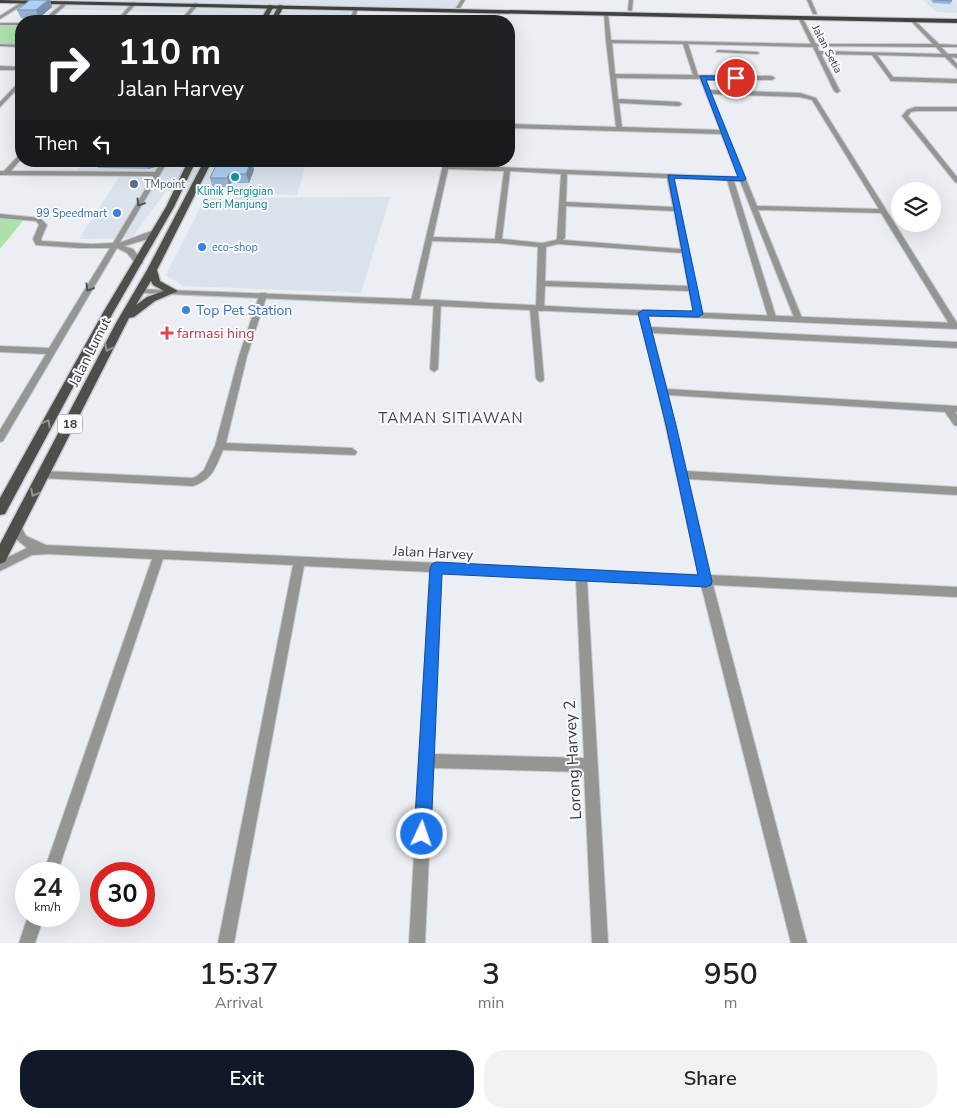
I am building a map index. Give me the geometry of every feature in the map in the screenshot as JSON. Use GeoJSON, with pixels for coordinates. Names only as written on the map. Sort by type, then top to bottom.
{"type":"FeatureCollection","features":[{"type":"Feature","properties":{"kind":"highway"},"geometry":{"type":"LineString","coordinates":[[143,0],[814,13],[957,19]]}},
{"type":"Feature","properties":{"kind":"highway"},"geometry":{"type":"LineString","coordinates":[[0,1],[197,4],[279,3],[356,8],[606,14],[900,19],[909,17]]}},
{"type":"Feature","properties":{"kind":"highway"},"geometry":{"type":"LineString","coordinates":[[520,8],[606,14]]}},
{"type":"Feature","properties":{"kind":"highway"},"geometry":{"type":"LineString","coordinates":[[630,10],[636,12],[693,15]]}},
{"type":"Feature","properties":{"kind":"highway"},"geometry":{"type":"LineString","coordinates":[[736,12],[792,14],[800,17]]}},
{"type":"Feature","properties":{"kind":"highway"},"geometry":{"type":"LineString","coordinates":[[814,13],[823,16],[900,19]]}},
{"type":"Feature","properties":{"kind":"main road"},"geometry":{"type":"LineString","coordinates":[[268,15],[279,3]]}},
{"type":"Feature","properties":{"kind":"main road"},"geometry":{"type":"LineString","coordinates":[[275,15],[279,3]]}},
{"type":"Feature","properties":{"kind":"main road","name":"Jalan Lumut"},"geometry":{"type":"LineString","coordinates":[[0,510],[108,311],[139,262],[170,207],[189,167]]}},
{"type":"Feature","properties":{"kind":"main road"},"geometry":{"type":"LineString","coordinates":[[183,179],[197,175],[204,167]]}},
{"type":"Feature","properties":{"kind":"main road","name":"Jalan Lumut"},"geometry":{"type":"LineString","coordinates":[[0,558],[121,323],[152,270],[206,167]]}},
{"type":"Feature","properties":{"kind":"main road"},"geometry":{"type":"LineString","coordinates":[[170,207],[179,196],[193,192]]}},
{"type":"Feature","properties":{"kind":"main road"},"geometry":{"type":"LineString","coordinates":[[152,270],[156,283],[173,291]]}},
{"type":"Feature","properties":{"kind":"main road"},"geometry":{"type":"LineString","coordinates":[[108,311],[124,298],[141,290],[134,285],[132,271]]}},
{"type":"Feature","properties":{"kind":"main road"},"geometry":{"type":"LineString","coordinates":[[121,323],[144,304],[173,291]]}},
{"type":"Feature","properties":{"kind":"street"},"geometry":{"type":"LineString","coordinates":[[458,7],[462,0]]}},
{"type":"Feature","properties":{"kind":"street"},"geometry":{"type":"LineString","coordinates":[[630,10],[631,0]]}},
{"type":"Feature","properties":{"kind":"street"},"geometry":{"type":"LineString","coordinates":[[809,0],[814,13]]}},
{"type":"Feature","properties":{"kind":"street"},"geometry":{"type":"LineString","coordinates":[[0,18],[27,1]]}},
{"type":"Feature","properties":{"kind":"street"},"geometry":{"type":"LineString","coordinates":[[124,15],[136,3]]}},
{"type":"Feature","properties":{"kind":"street"},"geometry":{"type":"LineString","coordinates":[[187,15],[197,4]]}},
{"type":"Feature","properties":{"kind":"street"},"geometry":{"type":"LineString","coordinates":[[52,15],[64,5]]}},
{"type":"Feature","properties":{"kind":"street"},"geometry":{"type":"LineString","coordinates":[[354,15],[356,8]]}},
{"type":"Feature","properties":{"kind":"street"},"geometry":{"type":"LineString","coordinates":[[606,14],[619,129]]}},
{"type":"Feature","properties":{"kind":"street","name":"Jalan Setia"},"geometry":{"type":"LineString","coordinates":[[800,17],[837,91]]}},
{"type":"Feature","properties":{"kind":"street"},"geometry":{"type":"LineString","coordinates":[[909,17],[957,67]]}},
{"type":"Feature","properties":{"kind":"street"},"geometry":{"type":"LineString","coordinates":[[0,24],[15,24]]}},
{"type":"Feature","properties":{"kind":"street"},"geometry":{"type":"LineString","coordinates":[[608,41],[957,46]]}},
{"type":"Feature","properties":{"kind":"street"},"geometry":{"type":"LineString","coordinates":[[685,43],[699,78],[708,92],[798,318]]}},
{"type":"Feature","properties":{"kind":"street"},"geometry":{"type":"LineString","coordinates":[[0,45],[14,46]]}},
{"type":"Feature","properties":{"kind":"street"},"geometry":{"type":"LineString","coordinates":[[687,50],[696,50]]}},
{"type":"Feature","properties":{"kind":"street"},"geometry":{"type":"LineString","coordinates":[[715,51],[757,53]]}},
{"type":"Feature","properties":{"kind":"street"},"geometry":{"type":"LineString","coordinates":[[818,52],[957,56]]}},
{"type":"Feature","properties":{"kind":"street"},"geometry":{"type":"LineString","coordinates":[[874,54],[891,79],[957,81]]}},
{"type":"Feature","properties":{"kind":"street"},"geometry":{"type":"LineString","coordinates":[[0,70],[15,70]]}},
{"type":"Feature","properties":{"kind":"street"},"geometry":{"type":"LineString","coordinates":[[612,76],[772,78]]}},
{"type":"Feature","properties":{"kind":"street"},"geometry":{"type":"LineString","coordinates":[[0,104],[15,88]]}},
{"type":"Feature","properties":{"kind":"street"},"geometry":{"type":"LineString","coordinates":[[708,92],[800,95],[814,99],[882,211],[955,325]]}},
{"type":"Feature","properties":{"kind":"street"},"geometry":{"type":"LineString","coordinates":[[615,101],[679,104]]}},
{"type":"Feature","properties":{"kind":"street"},"geometry":{"type":"LineString","coordinates":[[957,109],[915,109],[909,111],[905,116],[957,181]]}},
{"type":"Feature","properties":{"kind":"street"},"geometry":{"type":"LineString","coordinates":[[515,126],[724,132]]}},
{"type":"Feature","properties":{"kind":"street"},"geometry":{"type":"LineString","coordinates":[[3,173],[15,160]]}},
{"type":"Feature","properties":{"kind":"street"},"geometry":{"type":"LineString","coordinates":[[0,438],[51,351],[117,246],[162,167]]}},
{"type":"Feature","properties":{"kind":"street"},"geometry":{"type":"LineString","coordinates":[[415,301],[445,167]]}},
{"type":"Feature","properties":{"kind":"street"},"geometry":{"type":"LineString","coordinates":[[483,167],[743,179]]}},
{"type":"Feature","properties":{"kind":"street"},"geometry":{"type":"LineString","coordinates":[[3,173],[64,174],[86,169],[158,174]]}},
{"type":"Feature","properties":{"kind":"street"},"geometry":{"type":"LineString","coordinates":[[498,241],[507,169]]}},
{"type":"Feature","properties":{"kind":"street"},"geometry":{"type":"LineString","coordinates":[[558,242],[561,238],[564,172]]}},
{"type":"Feature","properties":{"kind":"street"},"geometry":{"type":"LineString","coordinates":[[670,176],[698,314]]}},
{"type":"Feature","properties":{"kind":"street"},"geometry":{"type":"LineString","coordinates":[[730,178],[772,317]]}},
{"type":"Feature","properties":{"kind":"street"},"geometry":{"type":"LineString","coordinates":[[563,204],[677,209]]}},
{"type":"Feature","properties":{"kind":"street"},"geometry":{"type":"LineString","coordinates":[[754,208],[882,211]]}},
{"type":"Feature","properties":{"kind":"street"},"geometry":{"type":"LineString","coordinates":[[0,216],[38,219],[43,225],[37,239],[39,243],[117,246],[138,241],[155,232]]}},
{"type":"Feature","properties":{"kind":"street"},"geometry":{"type":"LineString","coordinates":[[430,239],[498,241],[542,245],[558,242],[685,251]]}},
{"type":"Feature","properties":{"kind":"street"},"geometry":{"type":"LineString","coordinates":[[540,379],[537,309],[542,245]]}},
{"type":"Feature","properties":{"kind":"street"},"geometry":{"type":"LineString","coordinates":[[117,246],[130,251],[139,262]]}},
{"type":"Feature","properties":{"kind":"street"},"geometry":{"type":"LineString","coordinates":[[540,283],[693,289]]}},
{"type":"Feature","properties":{"kind":"street"},"geometry":{"type":"LineString","coordinates":[[141,290],[437,302],[537,309],[955,325]]}},
{"type":"Feature","properties":{"kind":"street"},"geometry":{"type":"LineString","coordinates":[[44,475],[193,482],[201,478],[208,472],[220,446],[243,356],[263,295]]}},
{"type":"Feature","properties":{"kind":"street"},"geometry":{"type":"LineString","coordinates":[[434,370],[437,302]]}},
{"type":"Feature","properties":{"kind":"street"},"geometry":{"type":"LineString","coordinates":[[643,313],[706,581],[799,943]]}},
{"type":"Feature","properties":{"kind":"street"},"geometry":{"type":"LineString","coordinates":[[648,330],[957,345]]}},
{"type":"Feature","properties":{"kind":"street"},"geometry":{"type":"LineString","coordinates":[[0,349],[51,351]]}},
{"type":"Feature","properties":{"kind":"street"},"geometry":{"type":"LineString","coordinates":[[663,392],[953,409],[957,423]]}},
{"type":"Feature","properties":{"kind":"street"},"geometry":{"type":"LineString","coordinates":[[220,446],[352,452]]}},
{"type":"Feature","properties":{"kind":"street"},"geometry":{"type":"LineString","coordinates":[[682,475],[957,491]]}},
{"type":"Feature","properties":{"kind":"street"},"geometry":{"type":"LineString","coordinates":[[16,527],[21,539],[30,545],[48,549]]}},
{"type":"Feature","properties":{"kind":"street"},"geometry":{"type":"LineString","coordinates":[[0,566],[31,551],[48,549]]}},
{"type":"Feature","properties":{"kind":"street","name":"Jalan Harvey"},"geometry":{"type":"LineString","coordinates":[[48,549],[957,592]]}},
{"type":"Feature","properties":{"kind":"street"},"geometry":{"type":"LineString","coordinates":[[54,862],[159,554]]}},
{"type":"Feature","properties":{"kind":"street"},"geometry":{"type":"LineString","coordinates":[[226,943],[299,561]]}},
{"type":"Feature","properties":{"kind":"street"},"geometry":{"type":"LineString","coordinates":[[417,943],[436,568]]}},
{"type":"Feature","properties":{"kind":"street","name":"Lorong Harvey 2"},"geometry":{"type":"LineString","coordinates":[[581,575],[600,943]]}},
{"type":"Feature","properties":{"kind":"street"},"geometry":{"type":"LineString","coordinates":[[426,761],[591,765]]}},
{"type":"Feature","properties":{"kind":"street"},"geometry":{"type":"LineString","coordinates":[[27,943],[32,927]]}},
{"type":"Feature","properties":{"kind":"shaded area"},"geometry":{"type":"Polygon","coordinates":[[[38,0],[461,0],[455,9],[351,9],[349,15],[188,15],[190,13],[26,8],[38,0]]]}},
{"type":"Feature","properties":{"kind":"shaded area"},"geometry":{"type":"Polygon","coordinates":[[[923,0],[955,0],[957,2],[957,13],[936,12],[923,0]]]}},
{"type":"Feature","properties":{"kind":"shaded area"},"geometry":{"type":"Polygon","coordinates":[[[80,167],[305,167],[297,195],[166,191],[132,238],[79,239],[122,172],[77,171],[80,167]]]}},
{"type":"Feature","properties":{"kind":"shaded area"},"geometry":{"type":"Polygon","coordinates":[[[390,197],[361,293],[183,286],[166,275],[205,198],[390,197]]]}},
{"type":"Feature","properties":{"kind":"green space"},"geometry":{"type":"Polygon","coordinates":[[[0,24],[15,24],[15,45],[0,45],[0,24]]]}},
{"type":"Feature","properties":{"kind":"green space"},"geometry":{"type":"Polygon","coordinates":[[[0,216],[26,217],[0,249],[0,216]]]}},
{"type":"Feature","properties":{"kind":"building"},"geometry":{"type":"Polygon","coordinates":[[[30,0],[48,0],[36,10],[17,10],[30,0]]]}},
{"type":"Feature","properties":{"kind":"building"},"geometry":{"type":"Polygon","coordinates":[[[215,167],[249,167],[246,174],[229,174],[227,178],[210,178],[215,167]]]}},
{"type":"Feature","properties":{"kind":"place","name":"Klinik Pergigian Seri Manjung"},"geometry":{"type":"Point","coordinates":[235,177]}},
{"type":"Feature","properties":{"kind":"place","name":"TMpoint"},"geometry":{"type":"Point","coordinates":[134,184]}},
{"type":"Feature","properties":{"kind":"place","name":"99 Speedmart"},"geometry":{"type":"Point","coordinates":[117,213]}},
{"type":"Feature","properties":{"kind":"place","name":"eco-shop"},"geometry":{"type":"Point","coordinates":[202,247]}},
{"type":"Feature","properties":{"kind":"place","name":"Top Pet Station"},"geometry":{"type":"Point","coordinates":[186,310]}},
{"type":"Feature","properties":{"kind":"place","name":"farmasi hing"},"geometry":{"type":"Point","coordinates":[167,333]}},
{"type":"Feature","properties":{"kind":"district","name":"TAMAN SITIAWAN"},"geometry":{"type":"Point","coordinates":[451,418]}},
{"type":"Feature","properties":{"kind":"route"},"geometry":{"type":"LineString","coordinates":[[422,834],[436,568],[706,581],[694,522],[643,313],[698,314],[670,176],[743,179],[702,78],[736,78]]}}]}
